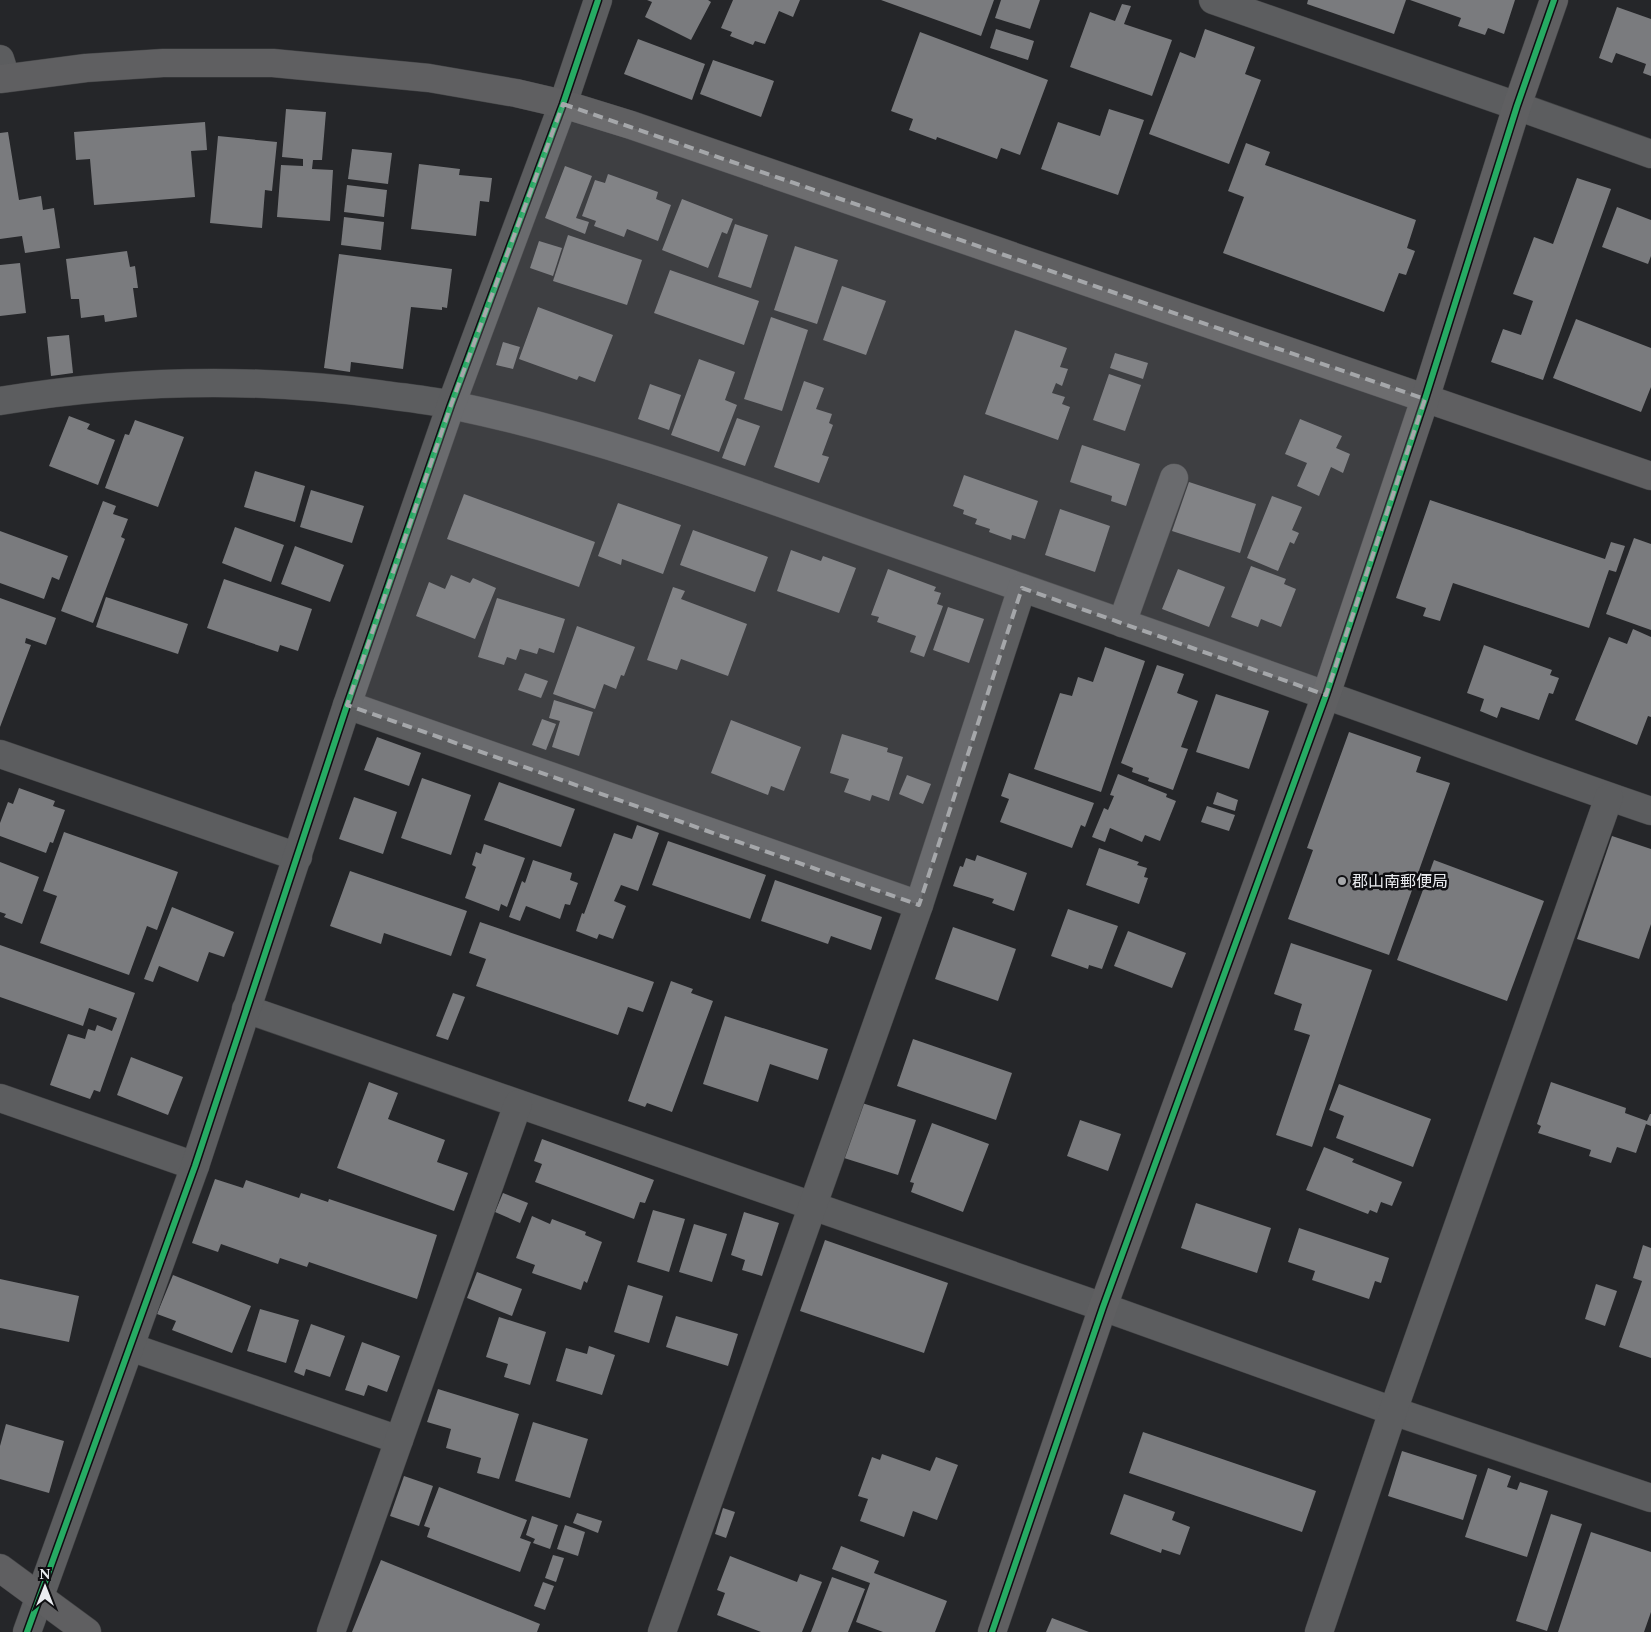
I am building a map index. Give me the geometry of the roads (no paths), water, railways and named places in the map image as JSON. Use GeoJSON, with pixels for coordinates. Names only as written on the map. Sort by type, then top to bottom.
{"type":"FeatureCollection","features":[{"type":"Feature","properties":{"kind":"street"},"geometry":{"type":"LineString","coordinates":[[27,1632],[195,1166],[347,705],[451,405],[563,104],[598,0]]}},
{"type":"Feature","properties":{"kind":"street"},"geometry":{"type":"LineString","coordinates":[[992,1632],[1103,1307],[1326,695],[1425,399],[1517,106],[1554,0]]}},
{"type":"Feature","properties":{"kind":"street"},"geometry":{"type":"LineString","coordinates":[[1228,2],[1651,154]]}},
{"type":"Feature","properties":{"kind":"street"},"geometry":{"type":"LineString","coordinates":[[2,72],[163,63],[272,62],[429,78],[516,93],[563,104],[631,125],[1651,476]]}},
{"type":"Feature","properties":{"kind":"street"},"geometry":{"type":"LineString","coordinates":[[0,401],[66,390],[171,384],[244,384],[330,388],[451,405],[511,418],[622,450],[1122,623],[1651,811]]}},
{"type":"Feature","properties":{"kind":"street"},"geometry":{"type":"LineString","coordinates":[[1122,623],[1174,478]]}},
{"type":"Feature","properties":{"kind":"street"},"geometry":{"type":"LineString","coordinates":[[662,1632],[919,905],[1022,588]]}},
{"type":"Feature","properties":{"kind":"street"},"geometry":{"type":"LineString","coordinates":[[347,705],[919,905]]}},
{"type":"Feature","properties":{"kind":"street"},"geometry":{"type":"LineString","coordinates":[[0,754],[298,857]]}},
{"type":"Feature","properties":{"kind":"street"},"geometry":{"type":"LineString","coordinates":[[1319,1632],[1393,1411],[1609,797]]}},
{"type":"Feature","properties":{"kind":"street"},"geometry":{"type":"LineString","coordinates":[[246,1009],[1103,1307],[1393,1411],[1651,1498]]}},
{"type":"Feature","properties":{"kind":"street"},"geometry":{"type":"LineString","coordinates":[[0,1098],[195,1166]]}},
{"type":"Feature","properties":{"kind":"street"},"geometry":{"type":"LineString","coordinates":[[331,1632],[518,1104]]}},
{"type":"Feature","properties":{"kind":"street"},"geometry":{"type":"LineString","coordinates":[[130,1347],[399,1440]]}},
{"type":"Feature","properties":{"kind":"street"},"geometry":{"type":"LineString","coordinates":[[0,1568],[88,1632]]}},
{"type":"Feature","properties":{"kind":"place","name":"郡山南郵便局"},"geometry":{"type":"Point","coordinates":[1342,881]}}]}
